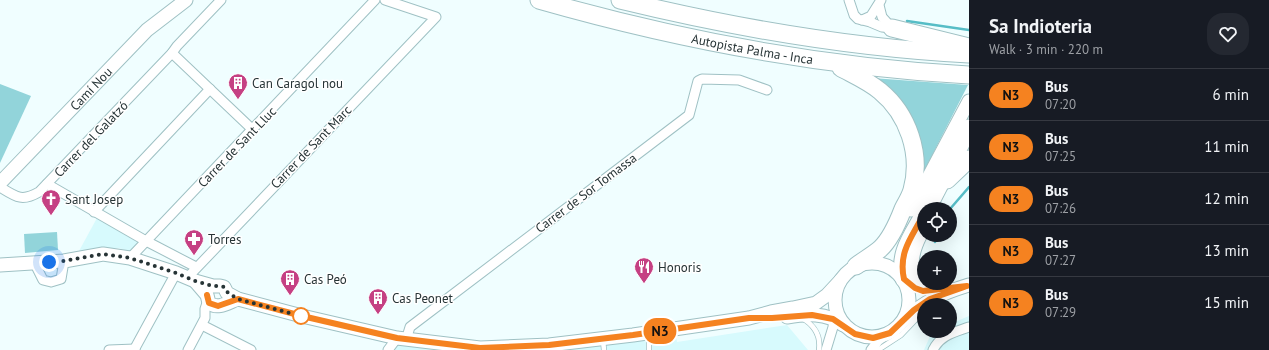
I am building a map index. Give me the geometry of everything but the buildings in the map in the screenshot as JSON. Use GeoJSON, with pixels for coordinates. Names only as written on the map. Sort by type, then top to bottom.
{"type":"FeatureCollection","features":[{"type":"Feature","properties":{"kind":"highway","name":"Autopista Palma - Inca"},"geometry":{"type":"LineString","coordinates":[[539,0],[663,32],[768,52],[830,62],[910,71],[969,75]]}},
{"type":"Feature","properties":{"kind":"highway","name":"Autopista Palma - Inca"},"geometry":{"type":"LineString","coordinates":[[620,0],[749,28],[817,39],[902,50],[969,54]]}},
{"type":"Feature","properties":{"kind":"highway"},"geometry":{"type":"LineString","coordinates":[[892,28],[969,47]]}},
{"type":"Feature","properties":{"kind":"highway"},"geometry":{"type":"LineString","coordinates":[[830,62],[870,84],[890,101],[904,121],[911,139],[914,154],[915,171],[912,190],[899,218],[888,240],[861,265]]}},
{"type":"Feature","properties":{"kind":"highway"},"geometry":{"type":"LineString","coordinates":[[933,202],[969,128]]}},
{"type":"Feature","properties":{"kind":"highway"},"geometry":{"type":"LineString","coordinates":[[933,202],[950,176],[969,159]]}},
{"type":"Feature","properties":{"kind":"highway"},"geometry":{"type":"LineString","coordinates":[[903,279],[903,254],[917,227]]}},
{"type":"Feature","properties":{"kind":"main road","name":"Camí Nou"},"geometry":{"type":"LineString","coordinates":[[0,183],[147,30],[186,0]]}},
{"type":"Feature","properties":{"kind":"main road"},"geometry":{"type":"LineString","coordinates":[[0,265],[64,261],[103,254],[130,258],[186,277],[209,294],[215,306],[228,300],[402,339],[480,348],[603,344],[648,333],[749,318],[816,303],[827,295],[847,272],[882,256],[889,250],[969,102]]}},
{"type":"Feature","properties":{"kind":"main road"},"geometry":{"type":"LineString","coordinates":[[917,276],[914,272],[912,261],[918,242]]}},
{"type":"Feature","properties":{"kind":"main road"},"geometry":{"type":"LineString","coordinates":[[861,265],[882,264],[917,289]]}},
{"type":"Feature","properties":{"kind":"main road"},"geometry":{"type":"LineString","coordinates":[[903,279],[908,291],[909,304],[907,314],[903,321]]}},
{"type":"Feature","properties":{"kind":"main road"},"geometry":{"type":"LineString","coordinates":[[840,281],[834,296],[838,318],[849,331],[861,336],[873,338],[886,335],[895,329],[920,306],[949,290]]}},
{"type":"Feature","properties":{"kind":"main road"},"geometry":{"type":"LineString","coordinates":[[957,288],[968,285]]}},
{"type":"Feature","properties":{"kind":"main road"},"geometry":{"type":"LineString","coordinates":[[209,294],[220,286],[224,287],[228,300]]}},
{"type":"Feature","properties":{"kind":"main road"},"geometry":{"type":"LineString","coordinates":[[920,290],[949,290]]}},
{"type":"Feature","properties":{"kind":"main road"},"geometry":{"type":"LineString","coordinates":[[749,318],[816,315],[838,318]]}},
{"type":"Feature","properties":{"kind":"street","name":"Carrer del Galatzó"},"geometry":{"type":"LineString","coordinates":[[0,187],[19,198],[29,198],[39,192],[221,0]]}},
{"type":"Feature","properties":{"kind":"street","name":"Carrer de Sant Lluc"},"geometry":{"type":"LineString","coordinates":[[130,258],[376,0]]}},
{"type":"Feature","properties":{"kind":"street","name":"Carrer de Sant Marc"},"geometry":{"type":"LineString","coordinates":[[134,349],[186,277],[436,17],[385,0]]}},
{"type":"Feature","properties":{"kind":"street"},"geometry":{"type":"LineString","coordinates":[[849,0],[855,16],[858,19],[882,27],[892,28]]}},
{"type":"Feature","properties":{"kind":"street"},"geometry":{"type":"LineString","coordinates":[[862,20],[872,16],[880,2]]}},
{"type":"Feature","properties":{"kind":"street"},"geometry":{"type":"LineString","coordinates":[[880,2],[882,17],[892,28]]}},
{"type":"Feature","properties":{"kind":"street"},"geometry":{"type":"LineString","coordinates":[[172,53],[253,130]]}},
{"type":"Feature","properties":{"kind":"street","name":"Carrer de Sor Tomassa"},"geometry":{"type":"LineString","coordinates":[[402,339],[410,327],[689,115],[698,81],[702,79],[739,80],[767,90]]}},
{"type":"Feature","properties":{"kind":"street"},"geometry":{"type":"LineString","coordinates":[[94,212],[210,89]]}},
{"type":"Feature","properties":{"kind":"street"},"geometry":{"type":"LineString","coordinates":[[47,184],[146,241],[196,267]]}},
{"type":"Feature","properties":{"kind":"street"},"geometry":{"type":"LineString","coordinates":[[34,262],[43,280],[51,282],[61,279],[64,261]]}},
{"type":"Feature","properties":{"kind":"street"},"geometry":{"type":"LineString","coordinates":[[204,321],[204,309],[209,294]]}},
{"type":"Feature","properties":{"kind":"street"},"geometry":{"type":"LineString","coordinates":[[188,350],[204,321],[228,300]]}},
{"type":"Feature","properties":{"kind":"street"},"geometry":{"type":"LineString","coordinates":[[826,350],[838,318]]}},
{"type":"Feature","properties":{"kind":"street"},"geometry":{"type":"LineString","coordinates":[[204,321],[250,350]]}},
{"type":"Feature","properties":{"kind":"street"},"geometry":{"type":"LineString","coordinates":[[933,350],[937,343],[943,338],[969,327]]}},
{"type":"Feature","properties":{"kind":"street"},"geometry":{"type":"LineString","coordinates":[[871,350],[878,341],[886,335]]}},
{"type":"Feature","properties":{"kind":"street"},"geometry":{"type":"LineString","coordinates":[[388,350],[402,339]]}},
{"type":"Feature","properties":{"kind":"street"},"geometry":{"type":"LineString","coordinates":[[109,350],[134,349]]}},
{"type":"Feature","properties":{"kind":"lane"},"geometry":{"type":"LineString","coordinates":[[939,298],[949,290]]}},
{"type":"Feature","properties":{"kind":"lane"},"geometry":{"type":"LineString","coordinates":[[792,316],[803,319],[812,326],[820,342],[819,350]]}},
{"type":"Feature","properties":{"kind":"lane"},"geometry":{"type":"LineString","coordinates":[[878,350],[901,335],[917,318]]}},
{"type":"Feature","properties":{"kind":"lane"},"geometry":{"type":"LineString","coordinates":[[648,333],[649,350]]}},
{"type":"Feature","properties":{"kind":"shaded area"},"geometry":{"type":"Polygon","coordinates":[[[872,78],[968,85],[922,175],[920,160],[872,78]]]}},
{"type":"Feature","properties":{"kind":"shaded area"},"geometry":{"type":"Polygon","coordinates":[[[0,84],[31,96],[0,163],[0,84]]]}},
{"type":"Feature","properties":{"kind":"shaded area"},"geometry":{"type":"Polygon","coordinates":[[[97,218],[140,242],[130,252],[119,248],[79,251],[97,218]]]}},
{"type":"Feature","properties":{"kind":"shaded area"},"geometry":{"type":"Polygon","coordinates":[[[57,232],[58,250],[25,253],[24,234],[57,232]]]}},
{"type":"Feature","properties":{"kind":"shaded area"},"geometry":{"type":"Polygon","coordinates":[[[969,316],[969,350],[924,350],[929,338],[957,338],[957,321],[969,316]]]}},
{"type":"Feature","properties":{"kind":"shaded area"},"geometry":{"type":"Polygon","coordinates":[[[787,325],[808,350],[390,350],[400,343],[480,348],[675,329],[677,342],[787,325]]]}},
{"type":"Feature","properties":{"kind":"waterway"},"geometry":{"type":"LineString","coordinates":[[907,21],[969,30]]}},
{"type":"Feature","properties":{"kind":"waterway"},"geometry":{"type":"LineString","coordinates":[[956,202],[969,187]]}},
{"type":"Feature","properties":{"kind":"bus line","name":"N3"},"geometry":{"type":"LineString","coordinates":[[207,295],[209,303],[215,306],[221,306],[225,303],[238,299],[302,316],[406,340],[480,348],[549,345],[633,335],[749,318],[812,315],[824,316],[833,319],[855,334],[873,338],[890,333],[914,310],[930,299],[967,286],[920,291],[904,279],[902,266],[903,254],[917,227]]}},
{"type":"Feature","properties":{"kind":"place","name":"Can Caragol nou"},"geometry":{"type":"Point","coordinates":[238,100]}},
{"type":"Feature","properties":{"kind":"place","name":"Sant Josep"},"geometry":{"type":"Point","coordinates":[51,216]}},
{"type":"Feature","properties":{"kind":"place","name":"Torres"},"geometry":{"type":"Point","coordinates":[194,256]}},
{"type":"Feature","properties":{"kind":"place","name":"Honoris"},"geometry":{"type":"Point","coordinates":[644,284]}},
{"type":"Feature","properties":{"kind":"place","name":"Cas Peó"},"geometry":{"type":"Point","coordinates":[290,296]}},
{"type":"Feature","properties":{"kind":"place","name":"Cas Peonet"},"geometry":{"type":"Point","coordinates":[378,315]}},
{"type":"Feature","properties":{"kind":"route"},"geometry":{"type":"LineString","coordinates":[[49,262],[64,261],[103,254],[130,258],[159,269],[176,273],[195,281],[213,286],[217,285],[224,287],[228,293],[238,299],[301,316]]}}]}
